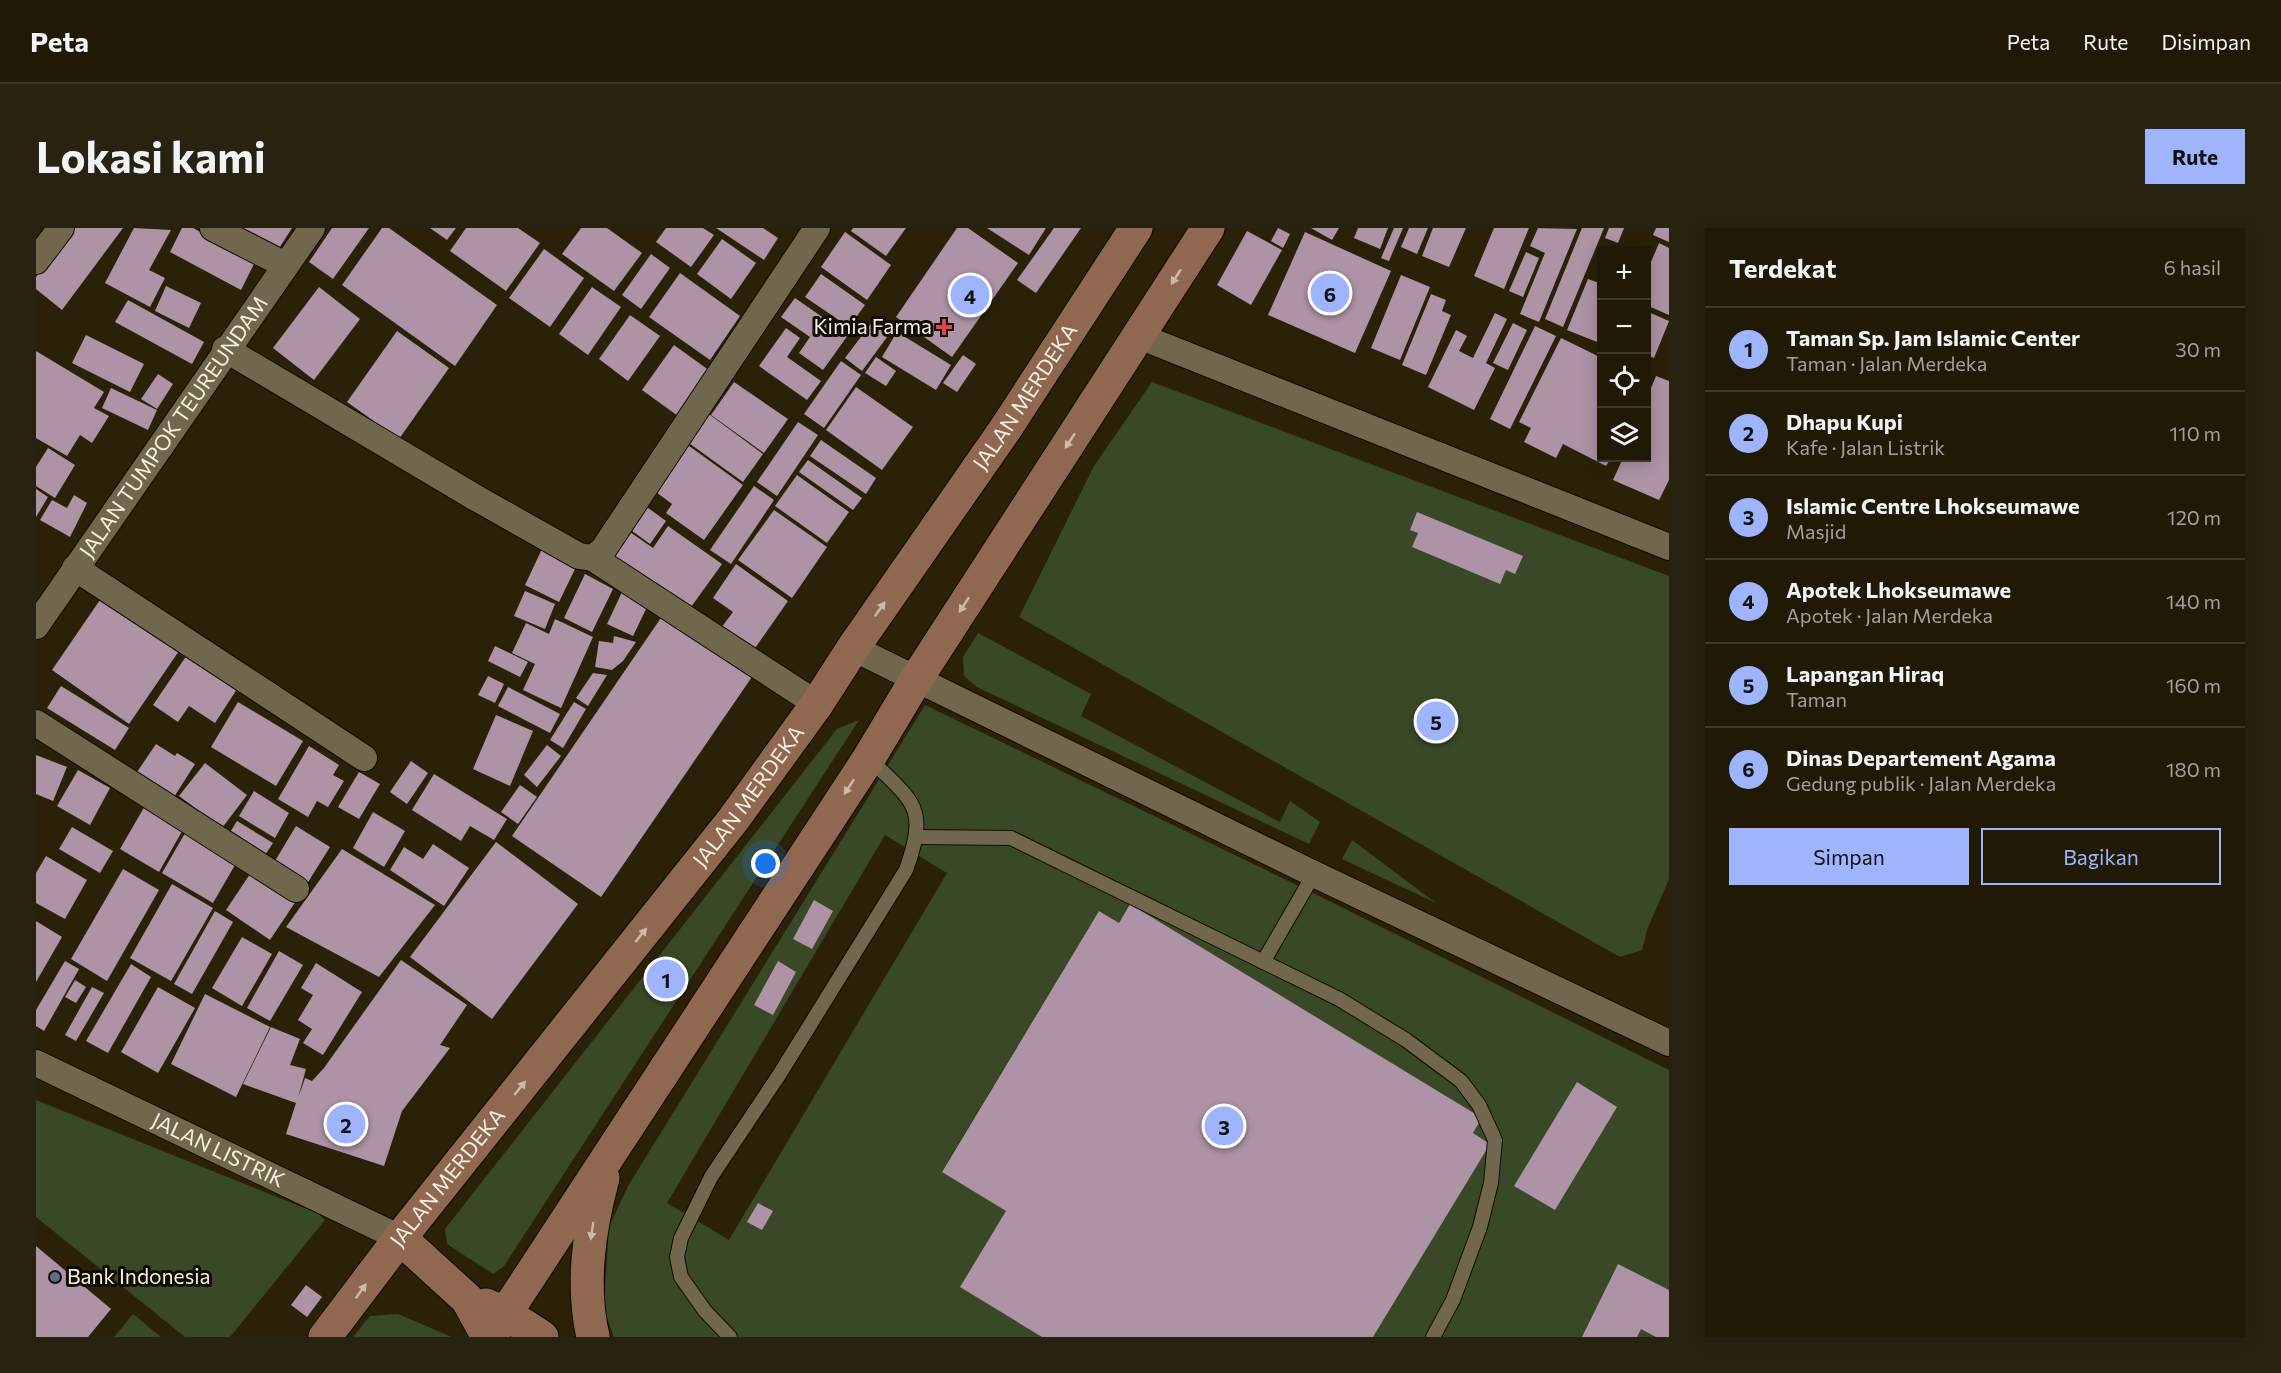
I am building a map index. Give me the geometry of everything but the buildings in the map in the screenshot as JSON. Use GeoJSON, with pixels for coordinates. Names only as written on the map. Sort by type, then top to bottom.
{"type":"FeatureCollection","features":[{"type":"Feature","properties":{"kind":"main road"},"geometry":{"type":"LineString","coordinates":[[494,1329],[869,758],[917,678],[1208,228]]}},
{"type":"Feature","properties":{"kind":"main road","name":"JALAN MERDEKA"},"geometry":{"type":"LineString","coordinates":[[325,1337],[400,1238],[733,820],[817,704],[853,648],[1006,428],[1134,231]]}},
{"type":"Feature","properties":{"kind":"main road"},"geometry":{"type":"LineString","coordinates":[[593,1337],[587,1297],[588,1254],[594,1213],[610,1153]]}},
{"type":"Feature","properties":{"kind":"main road"},"geometry":{"type":"LineString","coordinates":[[400,1238],[467,1299],[494,1329],[542,1337]]}},
{"type":"Feature","properties":{"kind":"street"},"geometry":{"type":"LineString","coordinates":[[36,261],[61,228]]}},
{"type":"Feature","properties":{"kind":"street"},"geometry":{"type":"LineString","coordinates":[[213,228],[285,265]]}},
{"type":"Feature","properties":{"kind":"street","name":"JALAN TUMPOK TEUREUNDAM"},"geometry":{"type":"LineString","coordinates":[[36,626],[225,349],[312,228]]}},
{"type":"Feature","properties":{"kind":"street"},"geometry":{"type":"LineString","coordinates":[[593,558],[603,550],[817,228]]}},
{"type":"Feature","properties":{"kind":"street"},"geometry":{"type":"LineString","coordinates":[[1139,336],[1669,547]]}},
{"type":"Feature","properties":{"kind":"street"},"geometry":{"type":"LineString","coordinates":[[225,349],[476,498],[579,556],[593,558],[817,704]]}},
{"type":"Feature","properties":{"kind":"street"},"geometry":{"type":"LineString","coordinates":[[75,568],[364,758]]}},
{"type":"Feature","properties":{"kind":"street"},"geometry":{"type":"LineString","coordinates":[[853,648],[1314,874],[1669,1043]]}},
{"type":"Feature","properties":{"kind":"street"},"geometry":{"type":"LineString","coordinates":[[36,723],[296,889]]}},
{"type":"Feature","properties":{"kind":"street","name":"JALAN LISTRIK"},"geometry":{"type":"LineString","coordinates":[[36,1064],[400,1238]]}},
{"type":"Feature","properties":{"kind":"lane"},"geometry":{"type":"LineString","coordinates":[[730,1337],[705,1311],[681,1276],[677,1257],[681,1238],[711,1177],[882,912],[906,870],[918,837],[918,817],[908,798],[869,758]]}},
{"type":"Feature","properties":{"kind":"lane"},"geometry":{"type":"LineString","coordinates":[[918,837],[1011,838],[1339,999],[1406,1040],[1461,1081],[1483,1114],[1495,1140],[1491,1183],[1480,1227],[1453,1300],[1433,1337]]}},
{"type":"Feature","properties":{"kind":"lane"},"geometry":{"type":"LineString","coordinates":[[1263,962],[1314,874]]}},
{"type":"Feature","properties":{"kind":"green space"},"geometry":{"type":"Polygon","coordinates":[[[1152,382],[1669,576],[1669,879],[1647,930],[1642,950],[1620,957],[1019,617],[1094,466],[1152,382]]]}},
{"type":"Feature","properties":{"kind":"green space"},"geometry":{"type":"Polygon","coordinates":[[[978,633],[1091,694],[1081,716],[1280,822],[1290,801],[1320,822],[1309,844],[977,687],[964,676],[963,657],[978,633]]]}},
{"type":"Feature","properties":{"kind":"green space"},"geometry":{"type":"Polygon","coordinates":[[[925,705],[1311,892],[1669,1070],[1669,1337],[1373,1337],[1489,1143],[1473,1133],[1481,1118],[1130,904],[1119,923],[1099,911],[942,1171],[1006,1211],[1042,1337],[614,1337],[604,1310],[609,1227],[628,1186],[925,705]],[[885,835],[667,1203],[729,1240],[947,873],[885,835]]]}},
{"type":"Feature","properties":{"kind":"green space"},"geometry":{"type":"Polygon","coordinates":[[[859,720],[504,1266],[493,1274],[447,1244],[445,1229],[837,729],[859,720]]]}},
{"type":"Feature","properties":{"kind":"green space"},"geometry":{"type":"Polygon","coordinates":[[[1352,840],[1436,903],[1342,859],[1352,840]]]}},
{"type":"Feature","properties":{"kind":"green space"},"geometry":{"type":"Polygon","coordinates":[[[36,1100],[319,1214],[325,1220],[230,1337],[185,1337],[36,1217],[36,1100]]]}},
{"type":"Feature","properties":{"kind":"green space"},"geometry":{"type":"Polygon","coordinates":[[[133,1314],[161,1337],[114,1337],[133,1314]]]}},
{"type":"Feature","properties":{"kind":"green space"},"geometry":{"type":"Polygon","coordinates":[[[398,1314],[452,1337],[353,1337],[370,1316],[398,1314]]]}},
{"type":"Feature","properties":{"kind":"place","name":"Dinas Departement Agama"},"geometry":{"type":"Point","coordinates":[1330,293]}},
{"type":"Feature","properties":{"kind":"place","name":"Apotek Lhokseumawe"},"geometry":{"type":"Point","coordinates":[970,295]}},
{"type":"Feature","properties":{"kind":"place","name":"Kimia Farma"},"geometry":{"type":"Point","coordinates":[944,327]}},
{"type":"Feature","properties":{"kind":"place","name":"Lapangan Hiraq"},"geometry":{"type":"Point","coordinates":[1436,721]}},
{"type":"Feature","properties":{"kind":"place","name":"Taman Sp. Jam Islamic Center"},"geometry":{"type":"Point","coordinates":[666,979]}},
{"type":"Feature","properties":{"kind":"place","name":"Dhapu Kupi"},"geometry":{"type":"Point","coordinates":[346,1124]}},
{"type":"Feature","properties":{"kind":"place","name":"Islamic Centre Lhokseumawe"},"geometry":{"type":"Point","coordinates":[1224,1126]}},
{"type":"Feature","properties":{"kind":"place","name":"Bank Indonesia"},"geometry":{"type":"Point","coordinates":[55,1277]}}]}
